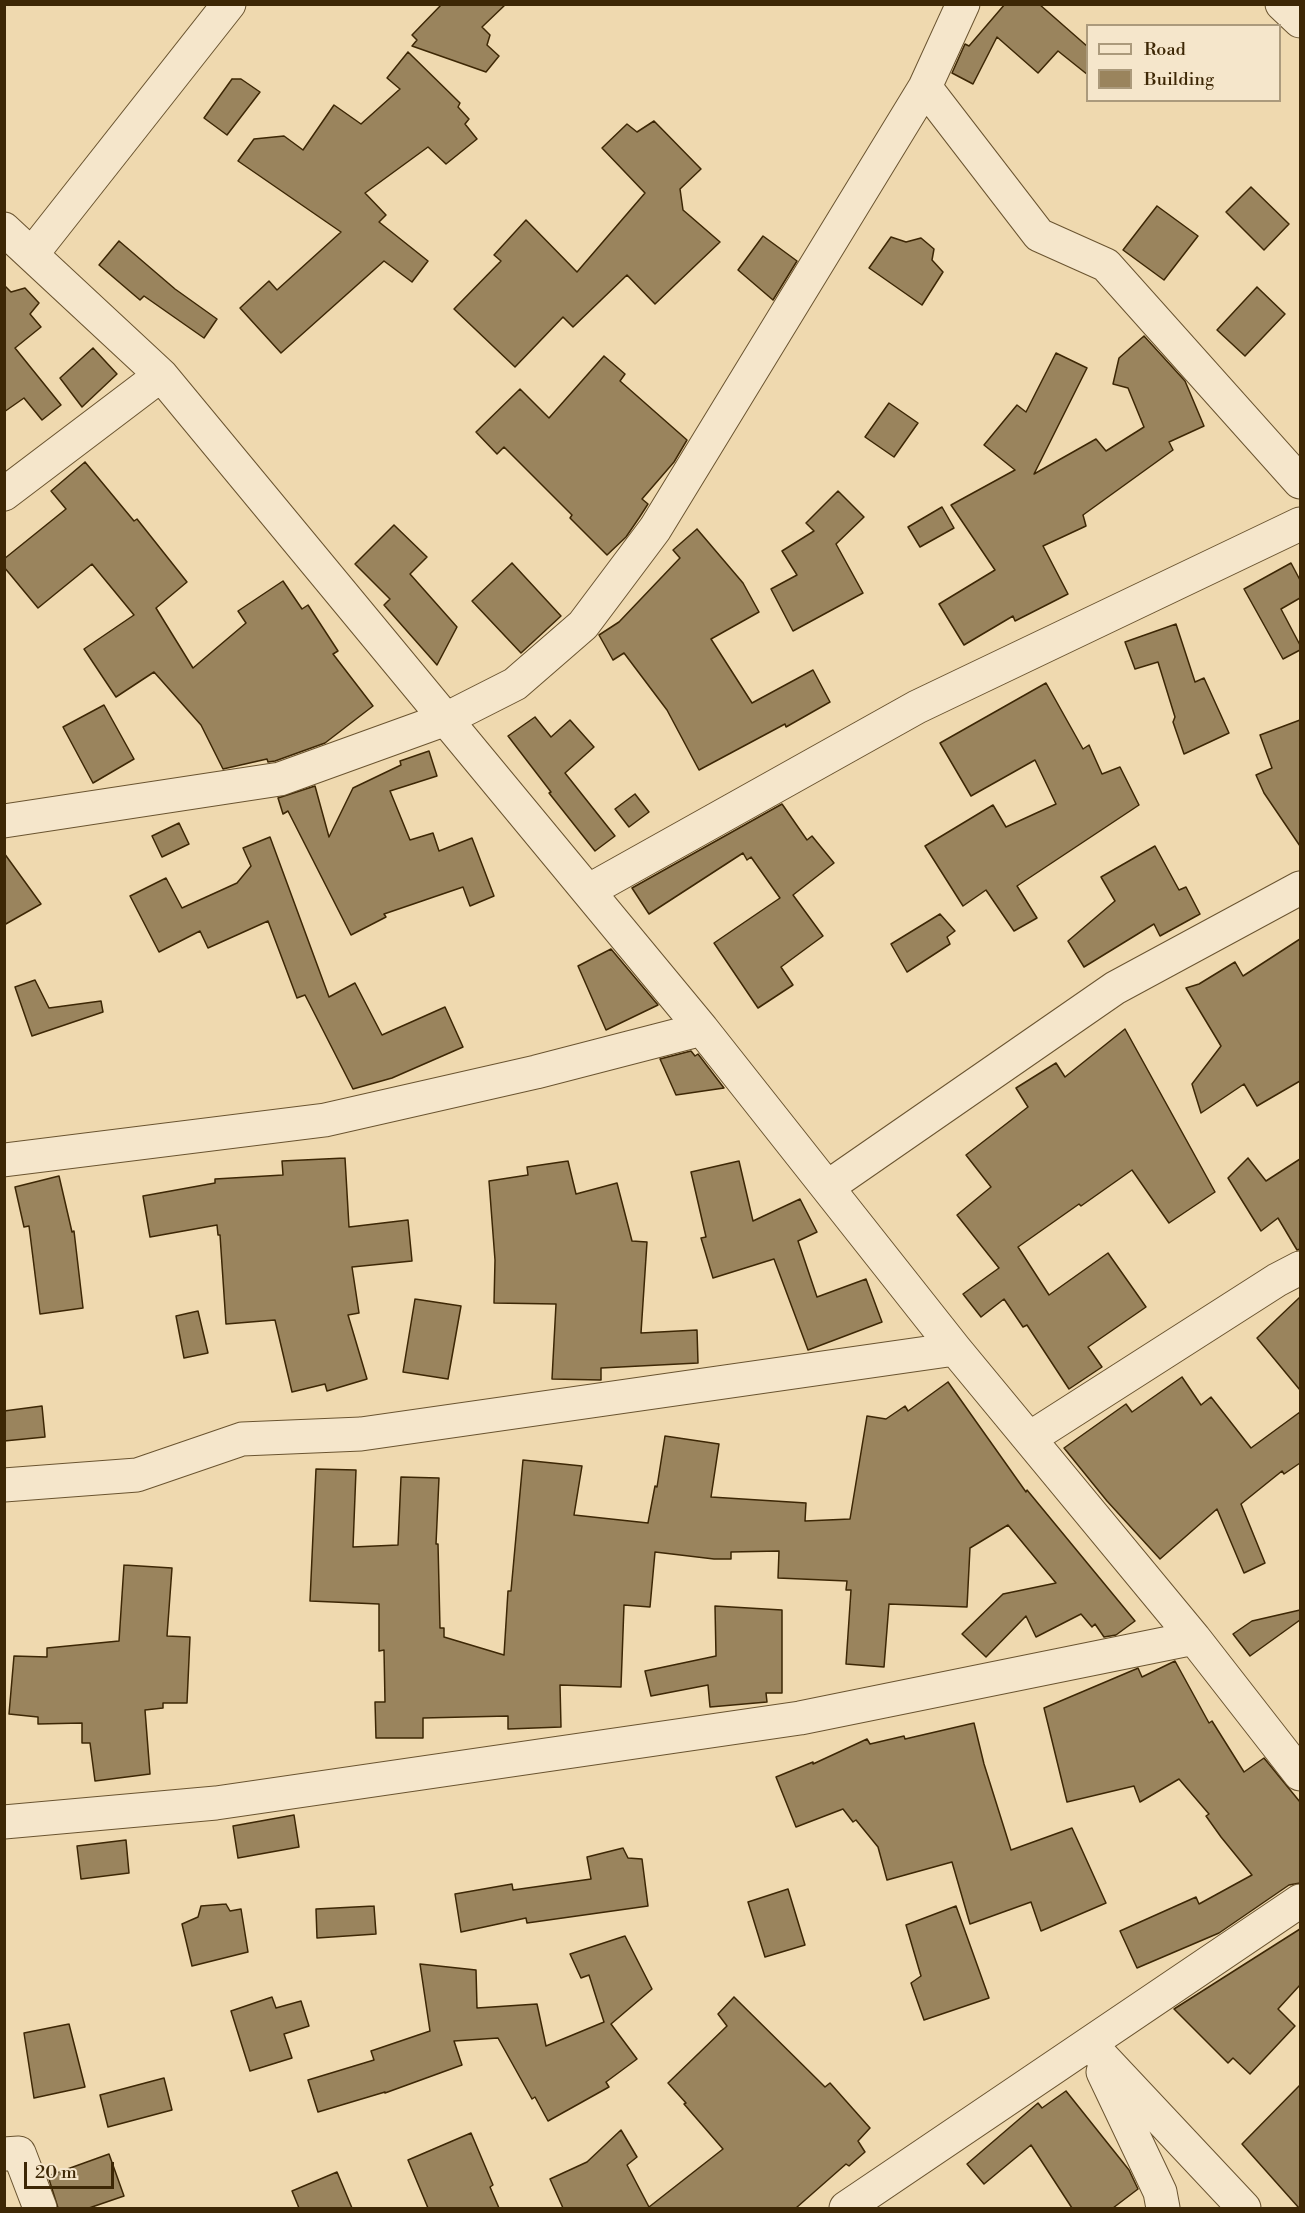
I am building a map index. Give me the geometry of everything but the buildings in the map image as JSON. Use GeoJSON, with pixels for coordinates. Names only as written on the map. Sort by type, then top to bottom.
{"type":"FeatureCollection","features":[{"type":"Feature","properties":{"kind":"street"},"geometry":{"type":"LineString","coordinates":[[32,254],[229,4]]}},
{"type":"Feature","properties":{"kind":"street"},"geometry":{"type":"LineString","coordinates":[[4,821],[280,779],[446,719],[515,684],[583,625],[655,529],[925,87],[963,4]]}},
{"type":"Feature","properties":{"kind":"street"},"geometry":{"type":"LineString","coordinates":[[1282,4],[1300,21]]}},
{"type":"Feature","properties":{"kind":"street"},"geometry":{"type":"LineString","coordinates":[[925,87],[1039,235],[1106,265],[1300,482]]}},
{"type":"Feature","properties":{"kind":"street"},"geometry":{"type":"LineString","coordinates":[[4,228],[161,375],[702,1029],[829,1186],[955,1349],[1194,1638],[1300,1774]]}},
{"type":"Feature","properties":{"kind":"street"},"geometry":{"type":"LineString","coordinates":[[4,494],[161,375]]}},
{"type":"Feature","properties":{"kind":"street"},"geometry":{"type":"LineString","coordinates":[[588,891],[917,706],[1300,524]]}},
{"type":"Feature","properties":{"kind":"street"},"geometry":{"type":"LineString","coordinates":[[829,1186],[1115,988],[1300,888]]}},
{"type":"Feature","properties":{"kind":"street"},"geometry":{"type":"LineString","coordinates":[[4,1160],[325,1120],[536,1072],[702,1029]]}},
{"type":"Feature","properties":{"kind":"street"},"geometry":{"type":"LineString","coordinates":[[1030,1438],[1277,1280],[1300,1268]]}},
{"type":"Feature","properties":{"kind":"street"},"geometry":{"type":"LineString","coordinates":[[4,1485],[137,1475],[242,1439],[361,1434],[955,1349]]}},
{"type":"Feature","properties":{"kind":"street"},"geometry":{"type":"LineString","coordinates":[[4,1822],[216,1803],[788,1720],[1194,1638]]}},
{"type":"Feature","properties":{"kind":"street"},"geometry":{"type":"LineString","coordinates":[[846,2208],[1300,1901]]}},
{"type":"Feature","properties":{"kind":"street"},"geometry":{"type":"LineString","coordinates":[[1090,2044],[1160,2192],[1163,2208]]}},
{"type":"Feature","properties":{"kind":"street"},"geometry":{"type":"LineString","coordinates":[[1090,2044],[1244,2208]]}},
{"type":"Feature","properties":{"kind":"street"},"geometry":{"type":"LineString","coordinates":[[4,2154],[19,2153],[40,2208]]}}]}
